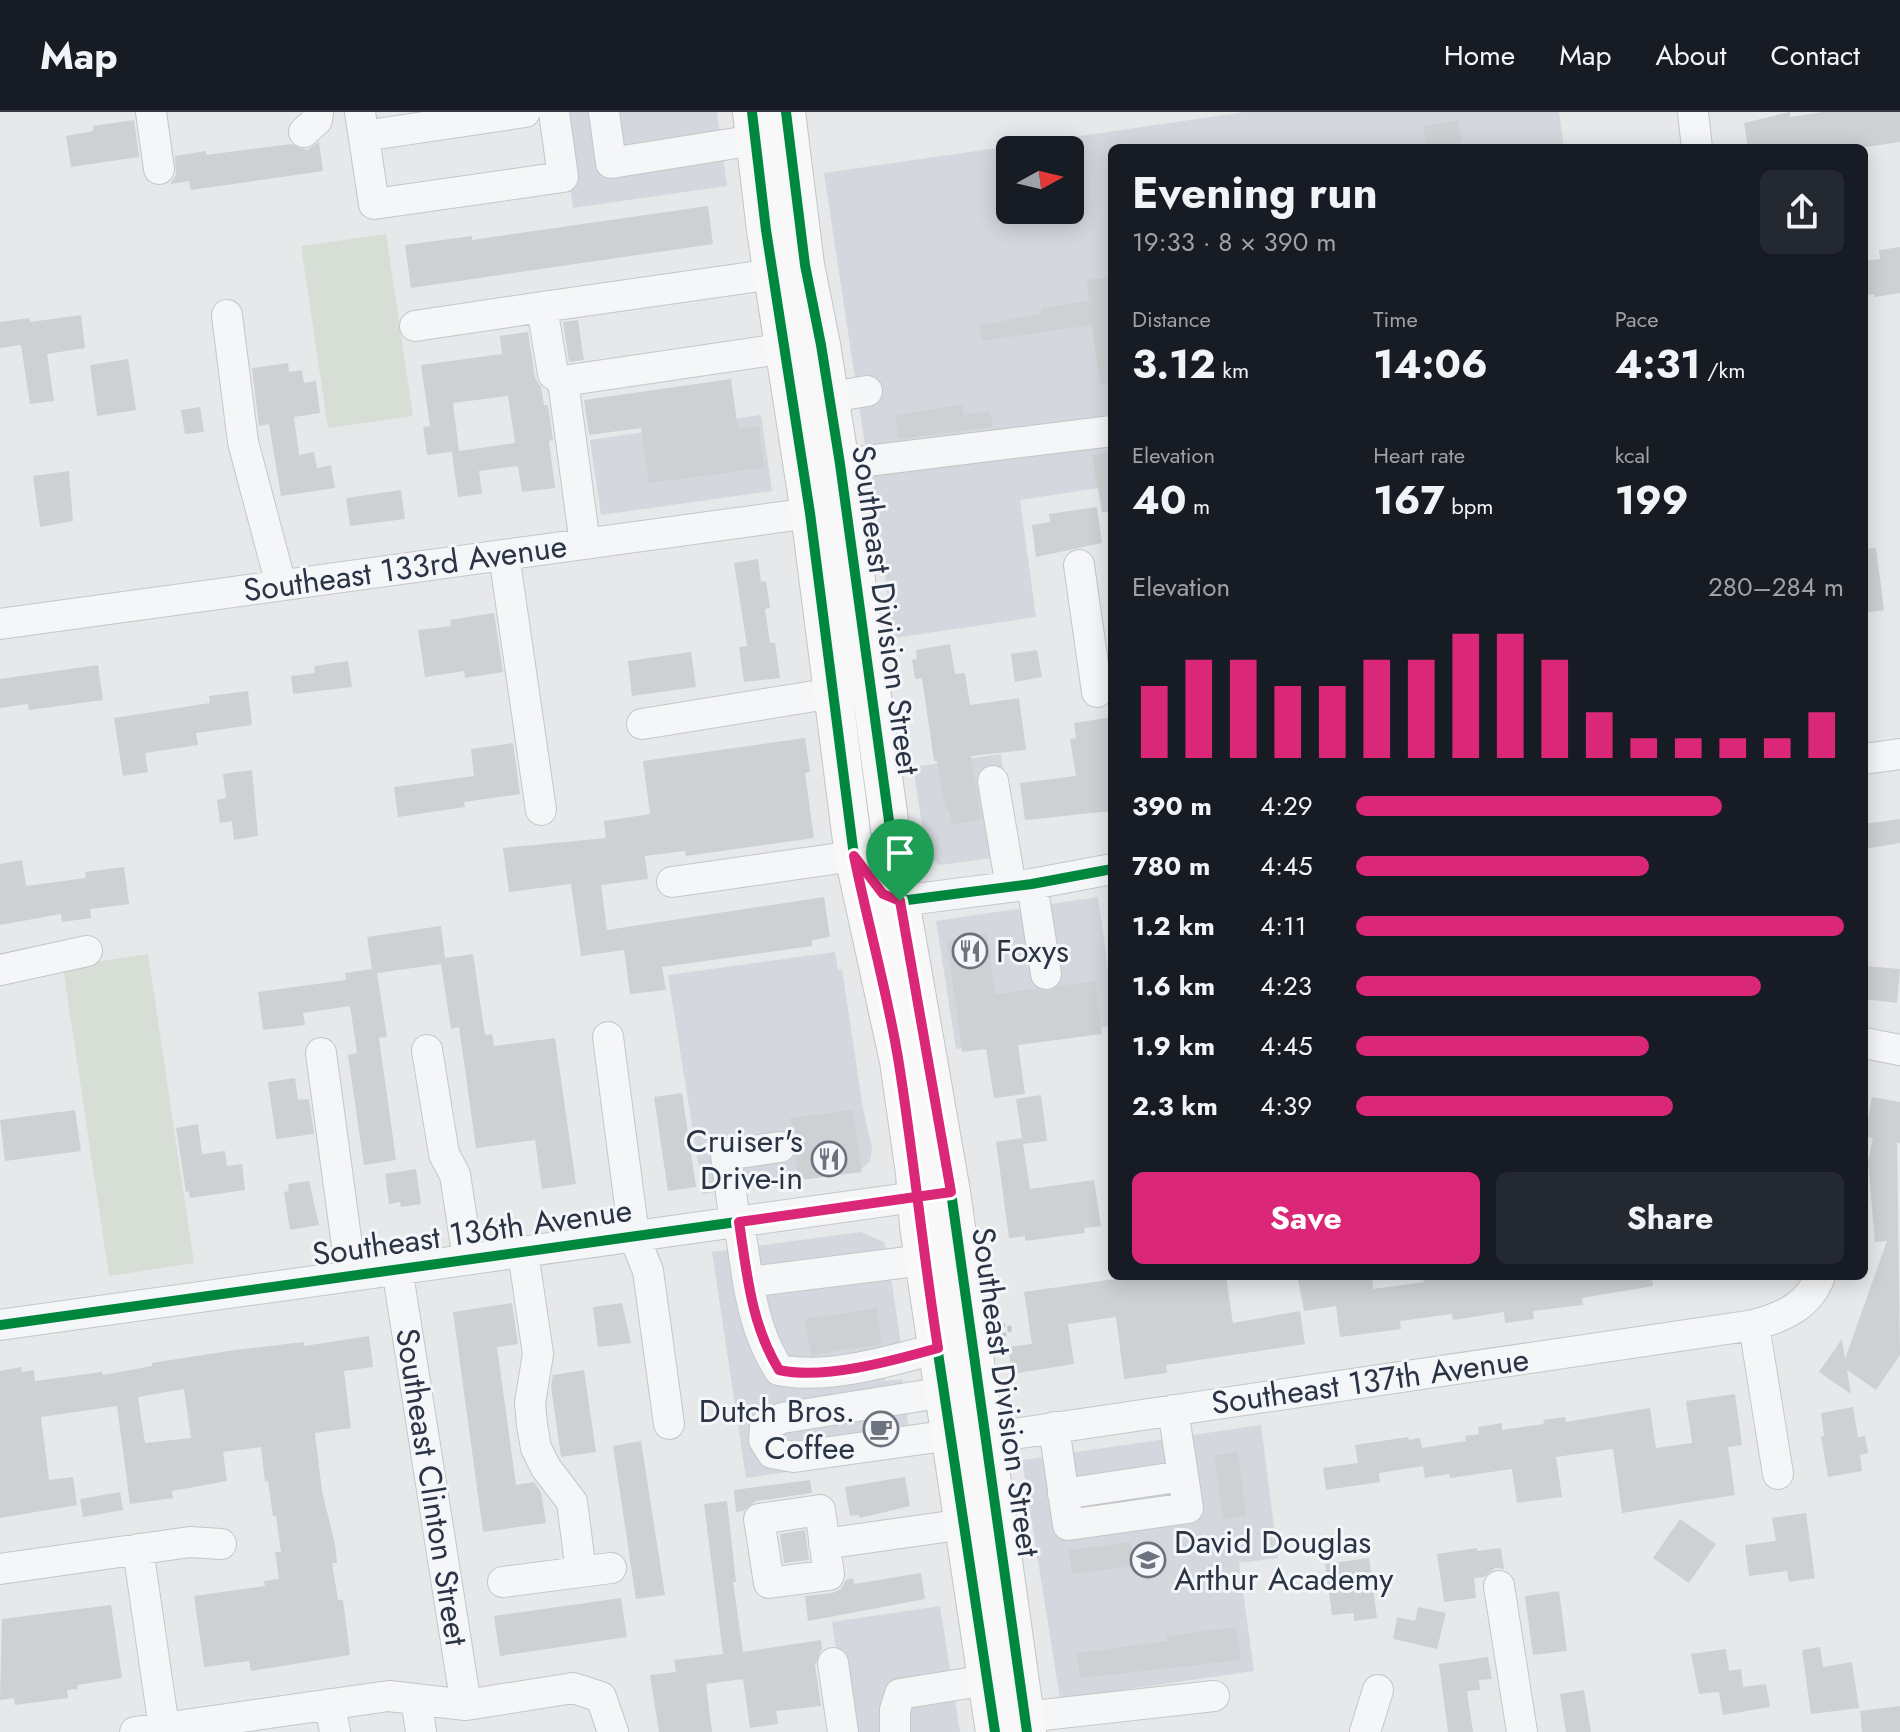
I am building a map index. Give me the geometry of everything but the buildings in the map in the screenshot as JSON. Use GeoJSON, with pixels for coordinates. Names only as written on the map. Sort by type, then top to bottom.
{"type":"FeatureCollection","features":[{"type":"Feature","properties":{"kind":"main road","name":"Southeast Division Street"},"geometry":{"type":"LineString","coordinates":[[786,112],[805,265],[812,400],[900,901],[934,1195],[1016,1727]]}},
{"type":"Feature","properties":{"kind":"main road","name":"Southeast Division Street"},"geometry":{"type":"LineString","coordinates":[[754,126],[787,348],[812,400]]}},
{"type":"Feature","properties":{"kind":"main road","name":"Southeast Division Street"},"geometry":{"type":"LineString","coordinates":[[822,466],[810,513],[854,856],[899,1061],[934,1195],[924,1260],[945,1392],[969,1436],[965,1524],[987,1680],[1016,1727]]}},
{"type":"Feature","properties":{"kind":"main road"},"geometry":{"type":"LineString","coordinates":[[854,856],[883,894],[900,901]]}},
{"type":"Feature","properties":{"kind":"street"},"geometry":{"type":"LineString","coordinates":[[151,112],[159,169]]}},
{"type":"Feature","properties":{"kind":"street"},"geometry":{"type":"LineString","coordinates":[[525,112],[362,124],[374,204],[563,177],[554,112]]}},
{"type":"Feature","properties":{"kind":"street"},"geometry":{"type":"LineString","coordinates":[[604,112],[611,163],[754,126]]}},
{"type":"Feature","properties":{"kind":"street"},"geometry":{"type":"LineString","coordinates":[[1693,112],[1697,144]]}},
{"type":"Feature","properties":{"kind":"street"},"geometry":{"type":"LineString","coordinates":[[415,326],[774,274]]}},
{"type":"Feature","properties":{"kind":"street"},"geometry":{"type":"LineString","coordinates":[[542,307],[553,374],[563,381],[787,348]]}},
{"type":"Feature","properties":{"kind":"street"},"geometry":{"type":"LineString","coordinates":[[227,315],[243,442],[281,585]]}},
{"type":"Feature","properties":{"kind":"street"},"geometry":{"type":"LineString","coordinates":[[563,381],[585,544]]}},
{"type":"Feature","properties":{"kind":"street"},"geometry":{"type":"LineString","coordinates":[[812,400],[867,391]]}},
{"type":"Feature","properties":{"kind":"street"},"geometry":{"type":"LineString","coordinates":[[822,466],[1108,431]]}},
{"type":"Feature","properties":{"kind":"street","name":"Southeast 133rd Avenue"},"geometry":{"type":"LineString","coordinates":[[0,624],[810,513]]}},
{"type":"Feature","properties":{"kind":"street"},"geometry":{"type":"LineString","coordinates":[[504,555],[541,810]]}},
{"type":"Feature","properties":{"kind":"street"},"geometry":{"type":"LineString","coordinates":[[1079,565],[1100,630],[1097,692]]}},
{"type":"Feature","properties":{"kind":"street"},"geometry":{"type":"LineString","coordinates":[[642,724],[833,693]]}},
{"type":"Feature","properties":{"kind":"street"},"geometry":{"type":"LineString","coordinates":[[1868,758],[1900,754]]}},
{"type":"Feature","properties":{"kind":"street"},"geometry":{"type":"LineString","coordinates":[[993,781],[1046,974]]}},
{"type":"Feature","properties":{"kind":"street"},"geometry":{"type":"LineString","coordinates":[[672,882],[854,856]]}},
{"type":"Feature","properties":{"kind":"street"},"geometry":{"type":"LineString","coordinates":[[900,901],[1022,886],[1108,870]]}},
{"type":"Feature","properties":{"kind":"street"},"geometry":{"type":"LineString","coordinates":[[0,970],[87,951]]}},
{"type":"Feature","properties":{"kind":"street"},"geometry":{"type":"LineString","coordinates":[[608,1037],[634,1236],[648,1271],[669,1424]]}},
{"type":"Feature","properties":{"kind":"street"},"geometry":{"type":"LineString","coordinates":[[1868,1044],[1900,1050]]}},
{"type":"Feature","properties":{"kind":"street"},"geometry":{"type":"LineString","coordinates":[[427,1050],[444,1154],[455,1175],[468,1259]]}},
{"type":"Feature","properties":{"kind":"street"},"geometry":{"type":"LineString","coordinates":[[321,1053],[351,1275]]}},
{"type":"Feature","properties":{"kind":"street"},"geometry":{"type":"LineString","coordinates":[[780,1147],[726,1155],[754,1314],[764,1346],[779,1370],[802,1375],[905,1357],[938,1348]]}},
{"type":"Feature","properties":{"kind":"street","name":"Southeast 136th Avenue"},"geometry":{"type":"LineString","coordinates":[[0,1325],[934,1195]]}},
{"type":"Feature","properties":{"kind":"street"},"geometry":{"type":"LineString","coordinates":[[523,1252],[538,1354],[530,1403],[536,1448],[546,1468],[572,1502],[581,1572]]}},
{"type":"Feature","properties":{"kind":"street"},"geometry":{"type":"LineString","coordinates":[[748,1282],[924,1260]]}},
{"type":"Feature","properties":{"kind":"street","name":"Southeast Clinton Street"},"geometry":{"type":"LineString","coordinates":[[397,1268],[466,1705]]}},
{"type":"Feature","properties":{"kind":"street","name":"Southeast 137th Avenue"},"geometry":{"type":"LineString","coordinates":[[945,1392],[782,1418],[765,1426],[764,1440],[772,1453],[794,1457],[1054,1427],[1754,1325],[1797,1308],[1814,1291],[1818,1280]]}},
{"type":"Feature","properties":{"kind":"street"},"geometry":{"type":"LineString","coordinates":[[1754,1325],[1778,1474]]}},
{"type":"Feature","properties":{"kind":"street"},"geometry":{"type":"LineString","coordinates":[[1054,1427],[1063,1494],[1183,1476],[1173,1410]]}},
{"type":"Feature","properties":{"kind":"street"},"geometry":{"type":"LineString","coordinates":[[824,1544],[965,1524]]}},
{"type":"Feature","properties":{"kind":"street"},"geometry":{"type":"LineString","coordinates":[[0,1569],[190,1542],[221,1544]]}},
{"type":"Feature","properties":{"kind":"street"},"geometry":{"type":"LineString","coordinates":[[138,1549],[149,1730],[332,1718],[389,1696],[466,1705],[573,1688],[601,1697],[613,1732]]}},
{"type":"Feature","properties":{"kind":"street"},"geometry":{"type":"LineString","coordinates":[[503,1582],[611,1568]]}},
{"type":"Feature","properties":{"kind":"street"},"geometry":{"type":"LineString","coordinates":[[1499,1586],[1522,1732]]}},
{"type":"Feature","properties":{"kind":"street"},"geometry":{"type":"LineString","coordinates":[[833,1663],[843,1732]]}},
{"type":"Feature","properties":{"kind":"street"},"geometry":{"type":"LineString","coordinates":[[895,1732],[895,1710],[900,1694],[987,1680]]}},
{"type":"Feature","properties":{"kind":"street"},"geometry":{"type":"LineString","coordinates":[[1365,1732],[1378,1690]]}},
{"type":"Feature","properties":{"kind":"street"},"geometry":{"type":"LineString","coordinates":[[1016,1727],[1214,1696]]}},
{"type":"Feature","properties":{"kind":"street"},"geometry":{"type":"LineString","coordinates":[[416,1699],[421,1732]]}},
{"type":"Feature","properties":{"kind":"path"},"geometry":{"type":"LineString","coordinates":[[992,1328],[1009,1324],[1010,1334]]}},
{"type":"Feature","properties":{"kind":"shaded area"},"geometry":{"type":"Polygon","coordinates":[[[560,112],[717,112],[727,186],[573,208],[560,112]]]}},
{"type":"Feature","properties":{"kind":"shaded area"},"geometry":{"type":"Polygon","coordinates":[[[1245,112],[1559,112],[1563,144],[1108,144],[1108,487],[1020,500],[1036,617],[894,638],[824,173],[996,148],[996,224],[1084,224],[1084,136],[1079,136],[1245,112]]]}},
{"type":"Feature","properties":{"kind":"shaded area"},"geometry":{"type":"Polygon","coordinates":[[[386,234],[413,416],[328,428],[301,246],[386,234]]]}},
{"type":"Feature","properties":{"kind":"shaded area"},"geometry":{"type":"Polygon","coordinates":[[[761,415],[772,491],[601,515],[590,440],[761,415]]]}},
{"type":"Feature","properties":{"kind":"shaded area"},"geometry":{"type":"Polygon","coordinates":[[[1001,754],[1015,855],[940,865],[927,856],[913,767],[1001,754]]]}},
{"type":"Feature","properties":{"kind":"shaded area"},"geometry":{"type":"Polygon","coordinates":[[[1098,897],[1108,969],[1108,1027],[956,1049],[936,921],[1098,897]]]}},
{"type":"Feature","properties":{"kind":"shaded area"},"geometry":{"type":"Polygon","coordinates":[[[835,952],[838,970],[842,969],[863,1109],[872,1148],[870,1162],[857,1172],[703,1194],[668,975],[835,952]]]}},
{"type":"Feature","properties":{"kind":"shaded area"},"geometry":{"type":"Polygon","coordinates":[[[148,954],[194,1263],[109,1276],[63,967],[148,954]]]}},
{"type":"Feature","properties":{"kind":"shaded area"},"geometry":{"type":"Polygon","coordinates":[[[861,1232],[884,1242],[887,1250],[903,1358],[882,1362],[885,1381],[902,1379],[912,1454],[746,1478],[712,1252],[861,1232]]]}},
{"type":"Feature","properties":{"kind":"shaded area","name":"David Douglas Arthur Academy"},"geometry":{"type":"Polygon","coordinates":[[[1261,1425],[1278,1558],[1239,1563],[1254,1671],[1060,1699],[1022,1460],[1261,1425]]]}},
{"type":"Feature","properties":{"kind":"shaded area"},"geometry":{"type":"Polygon","coordinates":[[[940,1606],[960,1732],[848,1732],[832,1622],[940,1606]]]}},
{"type":"Feature","properties":{"kind":"cycle path"},"geometry":{"type":"LineString","coordinates":[[752,112],[766,230],[810,513],[854,856],[899,1061],[915,1173],[919,1226],[995,1732]]}},
{"type":"Feature","properties":{"kind":"cycle path"},"geometry":{"type":"LineString","coordinates":[[786,112],[805,265],[840,464],[900,901],[951,1192],[1027,1732]]}},
{"type":"Feature","properties":{"kind":"cycle path"},"geometry":{"type":"LineString","coordinates":[[900,901],[1032,884],[1108,870]]}},
{"type":"Feature","properties":{"kind":"cycle path"},"geometry":{"type":"LineString","coordinates":[[0,1325],[951,1192]]}},
{"type":"Feature","properties":{"kind":"place","name":"Foxys"},"geometry":{"type":"Point","coordinates":[970,951]}},
{"type":"Feature","properties":{"kind":"place","name":"Cruiser's Drive-in"},"geometry":{"type":"Point","coordinates":[829,1159]}},
{"type":"Feature","properties":{"kind":"place","name":"Dutch Bros. Coffee"},"geometry":{"type":"Point","coordinates":[881,1429]}},
{"type":"Feature","properties":{"kind":"place","name":"David Douglas Arthur Academy"},"geometry":{"type":"Point","coordinates":[1148,1560]}},
{"type":"Feature","properties":{"kind":"route"},"geometry":{"type":"LineString","coordinates":[[900,901],[883,894],[854,856],[899,1061],[915,1173],[917,1198],[919,1226],[938,1348],[905,1357],[802,1375],[779,1370],[764,1346],[754,1314],[739,1222],[917,1198],[951,1192],[900,901]]}}]}
